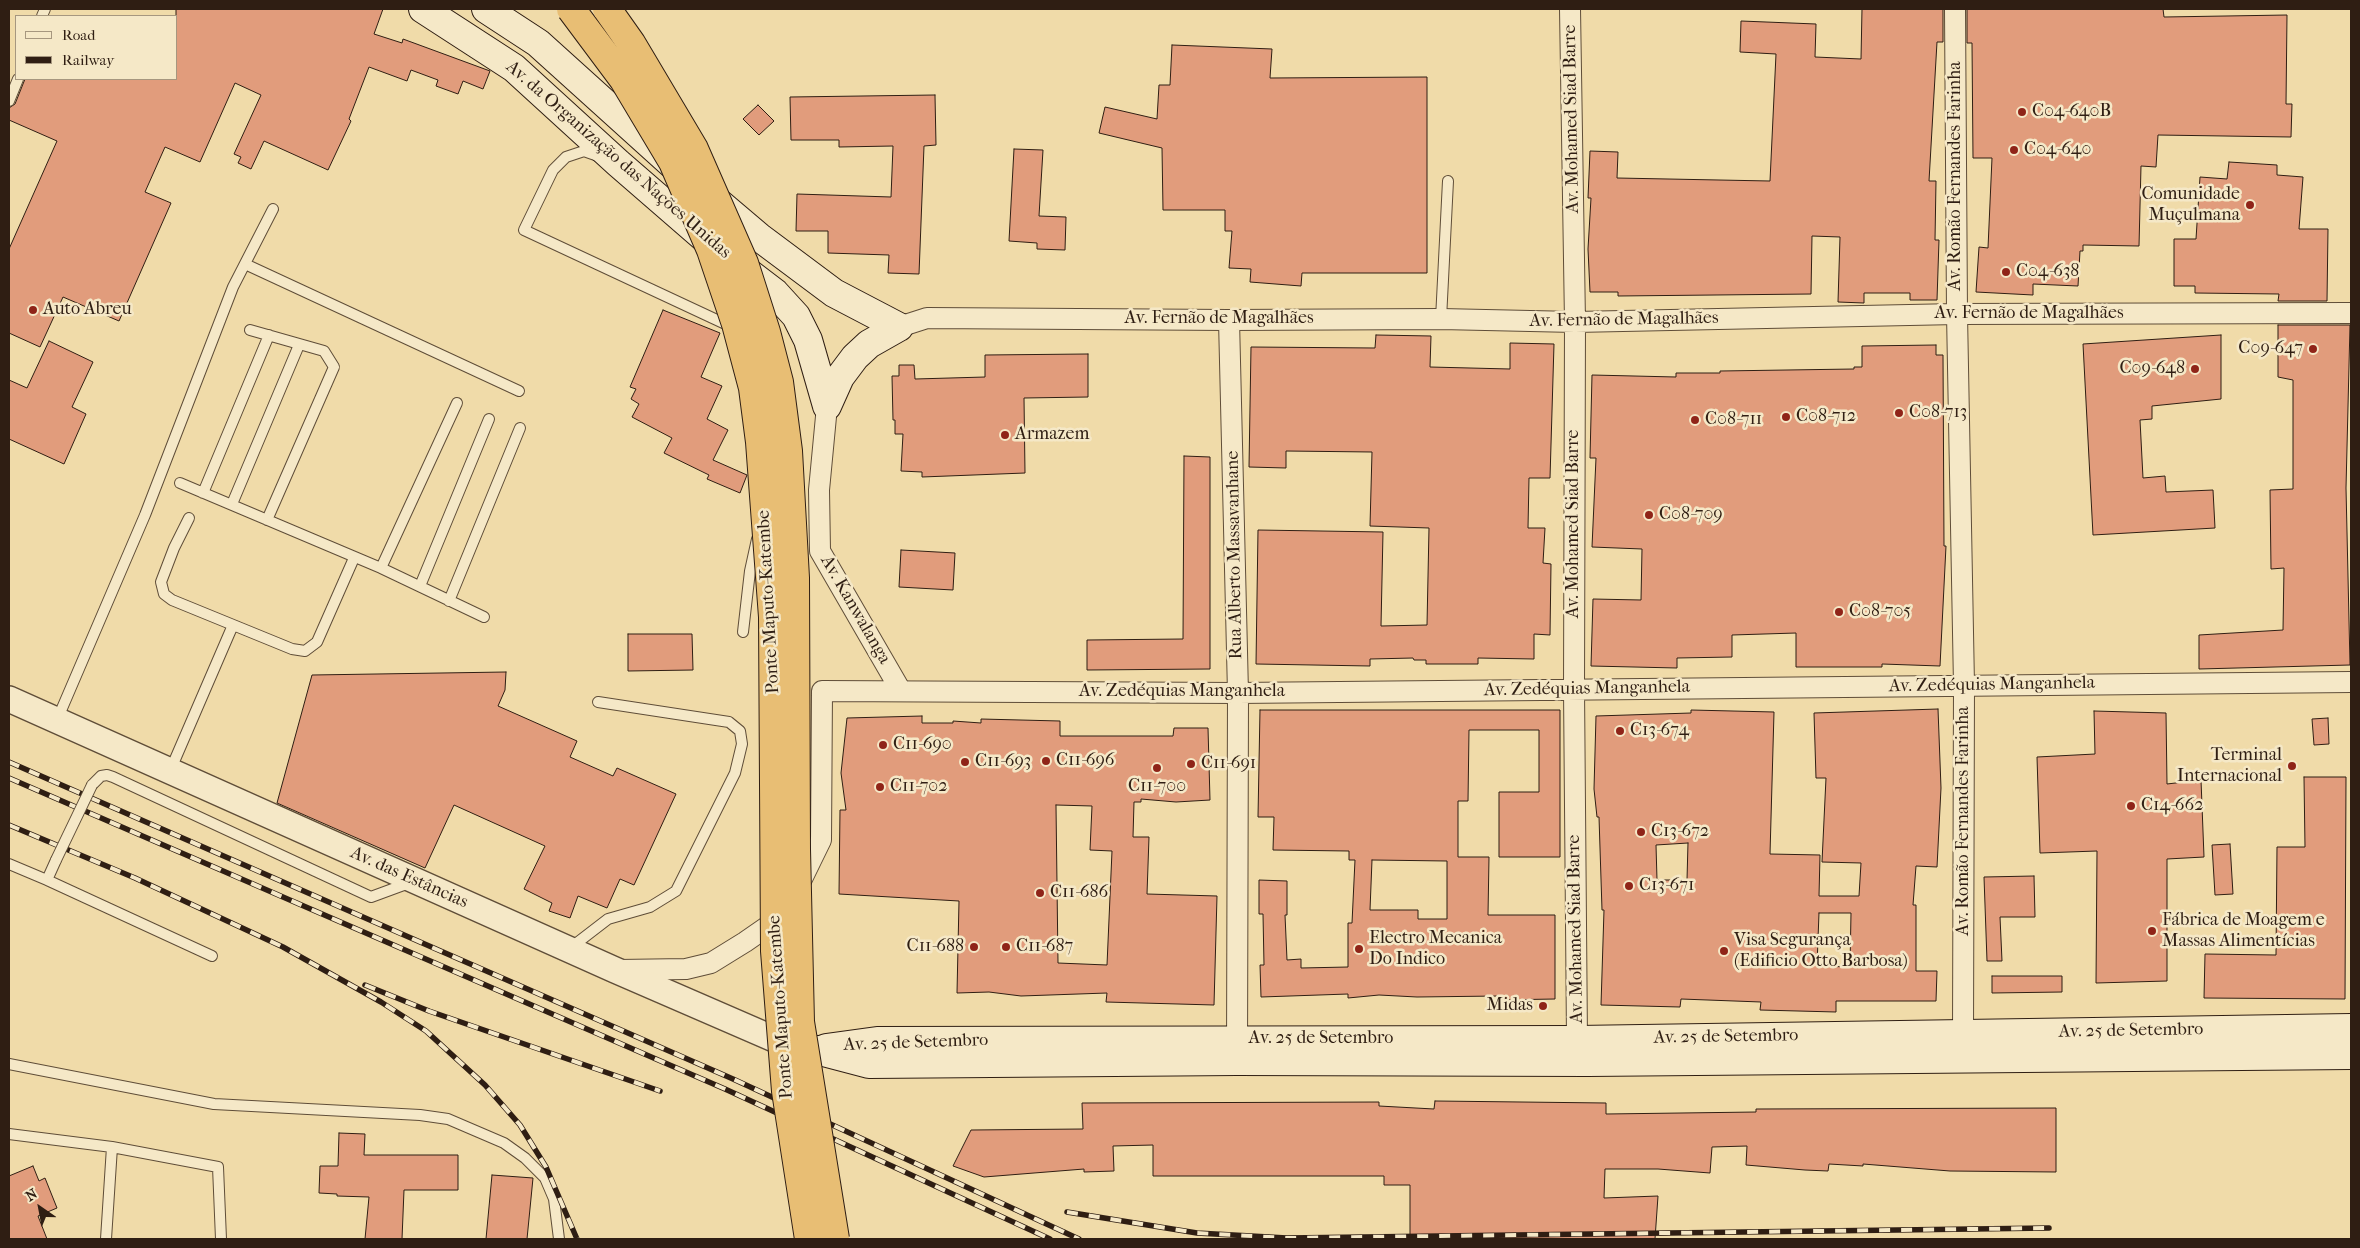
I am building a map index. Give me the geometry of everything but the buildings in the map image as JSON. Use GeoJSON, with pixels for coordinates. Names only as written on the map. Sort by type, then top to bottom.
{"type":"FeatureCollection","features":[{"type":"Feature","properties":{"kind":"highway","name":"Ponte Maputo-Katembe"},"geometry":{"type":"LineString","coordinates":[[571,9],[624,80],[673,162],[711,250],[736,324],[753,388],[760,442],[773,617],[775,951],[786,1092],[809,1239]]}},
{"type":"Feature","properties":{"kind":"highway","name":"Ponte Maputo-Katembe"},"geometry":{"type":"LineString","coordinates":[[607,9],[631,43],[694,149],[744,264],[766,332],[779,382],[788,451],[795,578],[796,849],[800,1022],[835,1239]]}},
{"type":"Feature","properties":{"kind":"main road","name":"Av. da Organização das Nações Unidas"},"geometry":{"type":"LineString","coordinates":[[423,9],[514,68],[618,163],[716,248],[775,293],[796,316],[808,340],[827,406]]}},
{"type":"Feature","properties":{"kind":"main road","name":"Av. da Organização das Nações Unidas"},"geometry":{"type":"LineString","coordinates":[[486,9],[538,43],[644,141],[788,260],[834,293],[899,327]]}},
{"type":"Feature","properties":{"kind":"main road"},"geometry":{"type":"LineString","coordinates":[[827,406],[840,377],[856,357],[869,344],[899,327]]}},
{"type":"Feature","properties":{"kind":"main road","name":"Av. 25 de Setembro"},"geometry":{"type":"LineString","coordinates":[[1237,1050],[1577,1040],[2351,1028]]}},
{"type":"Feature","properties":{"kind":"main road","name":"Av. 25 de Setembro"},"geometry":{"type":"LineString","coordinates":[[812,1049],[877,1041],[1237,1050],[1588,1062],[2351,1055]]}},
{"type":"Feature","properties":{"kind":"street","name":"Av. Mohamed Siad Barre"},"geometry":{"type":"LineString","coordinates":[[1570,9],[1575,322],[1574,689],[1577,1040]]}},
{"type":"Feature","properties":{"kind":"street","name":"Av. Romão Fernandes Farinha"},"geometry":{"type":"LineString","coordinates":[[1955,9],[1957,314],[1964,685],[1963,1033]]}},
{"type":"Feature","properties":{"kind":"street","name":"Av. Fernão de Magalhães"},"geometry":{"type":"LineString","coordinates":[[899,327],[927,318],[1229,320],[1441,318],[1575,322],[1957,314],[2351,313]]}},
{"type":"Feature","properties":{"kind":"street","name":"Rua Alberto Massavanhane"},"geometry":{"type":"LineString","coordinates":[[1229,320],[1238,693],[1237,1050]]}},
{"type":"Feature","properties":{"kind":"street","name":"Av. Kanwalanga"},"geometry":{"type":"LineString","coordinates":[[827,406],[819,490],[820,551],[901,692]]}},
{"type":"Feature","properties":{"kind":"street","name":"Av. Zedéquias Manganhela"},"geometry":{"type":"LineString","coordinates":[[614,970],[686,968],[711,963],[771,924],[792,899],[821,840],[822,691],[1238,693],[2351,682]]}},
{"type":"Feature","properties":{"kind":"street","name":"Av. das Estâncias"},"geometry":{"type":"LineString","coordinates":[[9,699],[614,970],[781,1042],[812,1049]]}},
{"type":"Feature","properties":{"kind":"lane"},"geometry":{"type":"LineString","coordinates":[[9,101],[18,80]]}},
{"type":"Feature","properties":{"kind":"lane"},"geometry":{"type":"LineString","coordinates":[[618,163],[584,151],[566,157],[554,170],[524,230],[742,333],[758,367]]}},
{"type":"Feature","properties":{"kind":"lane"},"geometry":{"type":"LineString","coordinates":[[1441,318],[1448,181]]}},
{"type":"Feature","properties":{"kind":"lane"},"geometry":{"type":"LineString","coordinates":[[57,720],[144,515],[234,287],[274,208]]}},
{"type":"Feature","properties":{"kind":"lane"},"geometry":{"type":"LineString","coordinates":[[245,264],[519,391]]}},
{"type":"Feature","properties":{"kind":"lane"},"geometry":{"type":"LineString","coordinates":[[250,330],[324,351],[334,367],[267,520]]}},
{"type":"Feature","properties":{"kind":"lane"},"geometry":{"type":"LineString","coordinates":[[203,493],[269,335]]}},
{"type":"Feature","properties":{"kind":"lane"},"geometry":{"type":"LineString","coordinates":[[232,504],[299,345]]}},
{"type":"Feature","properties":{"kind":"lane"},"geometry":{"type":"LineString","coordinates":[[381,568],[457,403]]}},
{"type":"Feature","properties":{"kind":"lane"},"geometry":{"type":"LineString","coordinates":[[420,586],[488,419]]}},
{"type":"Feature","properties":{"kind":"lane"},"geometry":{"type":"LineString","coordinates":[[773,420],[778,448]]}},
{"type":"Feature","properties":{"kind":"lane"},"geometry":{"type":"LineString","coordinates":[[449,601],[520,428]]}},
{"type":"Feature","properties":{"kind":"lane"},"geometry":{"type":"LineString","coordinates":[[743,632],[750,571],[774,466]]}},
{"type":"Feature","properties":{"kind":"lane"},"geometry":{"type":"LineString","coordinates":[[180,483],[381,568],[484,617]]}},
{"type":"Feature","properties":{"kind":"lane"},"geometry":{"type":"LineString","coordinates":[[189,518],[174,548],[162,582],[164,594],[172,600],[292,649],[305,651],[317,642],[354,558]]}},
{"type":"Feature","properties":{"kind":"lane"},"geometry":{"type":"LineString","coordinates":[[170,771],[233,626]]}},
{"type":"Feature","properties":{"kind":"lane"},"geometry":{"type":"LineString","coordinates":[[568,949],[608,919],[650,907],[676,891],[735,773],[742,744],[740,731],[729,722],[598,702]]}},
{"type":"Feature","properties":{"kind":"lane"},"geometry":{"type":"LineString","coordinates":[[47,880],[92,785],[101,776],[107,775],[371,897],[414,880]]}},
{"type":"Feature","properties":{"kind":"lane"},"geometry":{"type":"LineString","coordinates":[[9,864],[212,956]]}},
{"type":"Feature","properties":{"kind":"lane"},"geometry":{"type":"LineString","coordinates":[[9,1064],[214,1104],[420,1115],[448,1119],[504,1143],[526,1158],[545,1178],[554,1200],[559,1239]]}},
{"type":"Feature","properties":{"kind":"lane"},"geometry":{"type":"LineString","coordinates":[[9,1134],[112,1147],[218,1167],[221,1239]]}},
{"type":"Feature","properties":{"kind":"lane"},"geometry":{"type":"LineString","coordinates":[[106,1239],[112,1147]]}},
{"type":"Feature","properties":{"kind":"railway"},"geometry":{"type":"LineString","coordinates":[[9,762],[733,1079],[1079,1239]]}},
{"type":"Feature","properties":{"kind":"railway"},"geometry":{"type":"LineString","coordinates":[[9,778],[725,1089],[1050,1239]]}},
{"type":"Feature","properties":{"kind":"railway"},"geometry":{"type":"LineString","coordinates":[[9,825],[135,878],[283,947],[381,1002],[426,1031],[485,1085],[520,1125],[546,1167],[577,1239]]}},
{"type":"Feature","properties":{"kind":"railway"},"geometry":{"type":"LineString","coordinates":[[365,985],[429,1011],[660,1091]]}},
{"type":"Feature","properties":{"kind":"railway"},"geometry":{"type":"LineString","coordinates":[[1067,1212],[1197,1233],[1287,1238],[2049,1228]]}},
{"type":"Feature","properties":{"kind":"place","name":"C04-640B"},"geometry":{"type":"Point","coordinates":[2022,112]}},
{"type":"Feature","properties":{"kind":"place","name":"C04-640"},"geometry":{"type":"Point","coordinates":[2014,150]}},
{"type":"Feature","properties":{"kind":"place","name":"Comunidade Muçulmana"},"geometry":{"type":"Point","coordinates":[2250,205]}},
{"type":"Feature","properties":{"kind":"place","name":"C04-638"},"geometry":{"type":"Point","coordinates":[2006,272]}},
{"type":"Feature","properties":{"kind":"place","name":"Auto Abreu"},"geometry":{"type":"Point","coordinates":[33,310]}},
{"type":"Feature","properties":{"kind":"place","name":"C09-647"},"geometry":{"type":"Point","coordinates":[2313,349]}},
{"type":"Feature","properties":{"kind":"place","name":"C09-648"},"geometry":{"type":"Point","coordinates":[2195,369]}},
{"type":"Feature","properties":{"kind":"place","name":"C08-713"},"geometry":{"type":"Point","coordinates":[1899,413]}},
{"type":"Feature","properties":{"kind":"place","name":"C08-712"},"geometry":{"type":"Point","coordinates":[1786,417]}},
{"type":"Feature","properties":{"kind":"place","name":"C08-711"},"geometry":{"type":"Point","coordinates":[1695,420]}},
{"type":"Feature","properties":{"kind":"place","name":"Armazem"},"geometry":{"type":"Point","coordinates":[1005,435]}},
{"type":"Feature","properties":{"kind":"place","name":"C08-709"},"geometry":{"type":"Point","coordinates":[1649,515]}},
{"type":"Feature","properties":{"kind":"place","name":"C08-705"},"geometry":{"type":"Point","coordinates":[1839,612]}},
{"type":"Feature","properties":{"kind":"place","name":"C13-674"},"geometry":{"type":"Point","coordinates":[1620,731]}},
{"type":"Feature","properties":{"kind":"place","name":"C11-690"},"geometry":{"type":"Point","coordinates":[883,745]}},
{"type":"Feature","properties":{"kind":"place","name":"C11-696"},"geometry":{"type":"Point","coordinates":[1046,761]}},
{"type":"Feature","properties":{"kind":"place","name":"C11-693"},"geometry":{"type":"Point","coordinates":[965,762]}},
{"type":"Feature","properties":{"kind":"place","name":"C11-691"},"geometry":{"type":"Point","coordinates":[1191,764]}},
{"type":"Feature","properties":{"kind":"place","name":"Terminal Internacional"},"geometry":{"type":"Point","coordinates":[2292,766]}},
{"type":"Feature","properties":{"kind":"place","name":"C11-700"},"geometry":{"type":"Point","coordinates":[1157,768]}},
{"type":"Feature","properties":{"kind":"place","name":"C11-702"},"geometry":{"type":"Point","coordinates":[880,787]}},
{"type":"Feature","properties":{"kind":"place","name":"C14-662"},"geometry":{"type":"Point","coordinates":[2131,806]}},
{"type":"Feature","properties":{"kind":"place","name":"C13-672"},"geometry":{"type":"Point","coordinates":[1641,832]}},
{"type":"Feature","properties":{"kind":"place","name":"C13-671"},"geometry":{"type":"Point","coordinates":[1629,886]}},
{"type":"Feature","properties":{"kind":"place","name":"C11-686"},"geometry":{"type":"Point","coordinates":[1040,893]}},
{"type":"Feature","properties":{"kind":"place","name":"Fábrica de Moagem e Massas Alimentícias"},"geometry":{"type":"Point","coordinates":[2152,931]}},
{"type":"Feature","properties":{"kind":"place","name":"C11-688"},"geometry":{"type":"Point","coordinates":[974,947]}},
{"type":"Feature","properties":{"kind":"place","name":"C11-687"},"geometry":{"type":"Point","coordinates":[1006,947]}},
{"type":"Feature","properties":{"kind":"place","name":"Electro Mecanica Do Indico"},"geometry":{"type":"Point","coordinates":[1359,949]}},
{"type":"Feature","properties":{"kind":"place","name":"Visa Segurança (Edificio Otto Barbosa)"},"geometry":{"type":"Point","coordinates":[1724,951]}},
{"type":"Feature","properties":{"kind":"place","name":"Midas"},"geometry":{"type":"Point","coordinates":[1543,1006]}}]}
